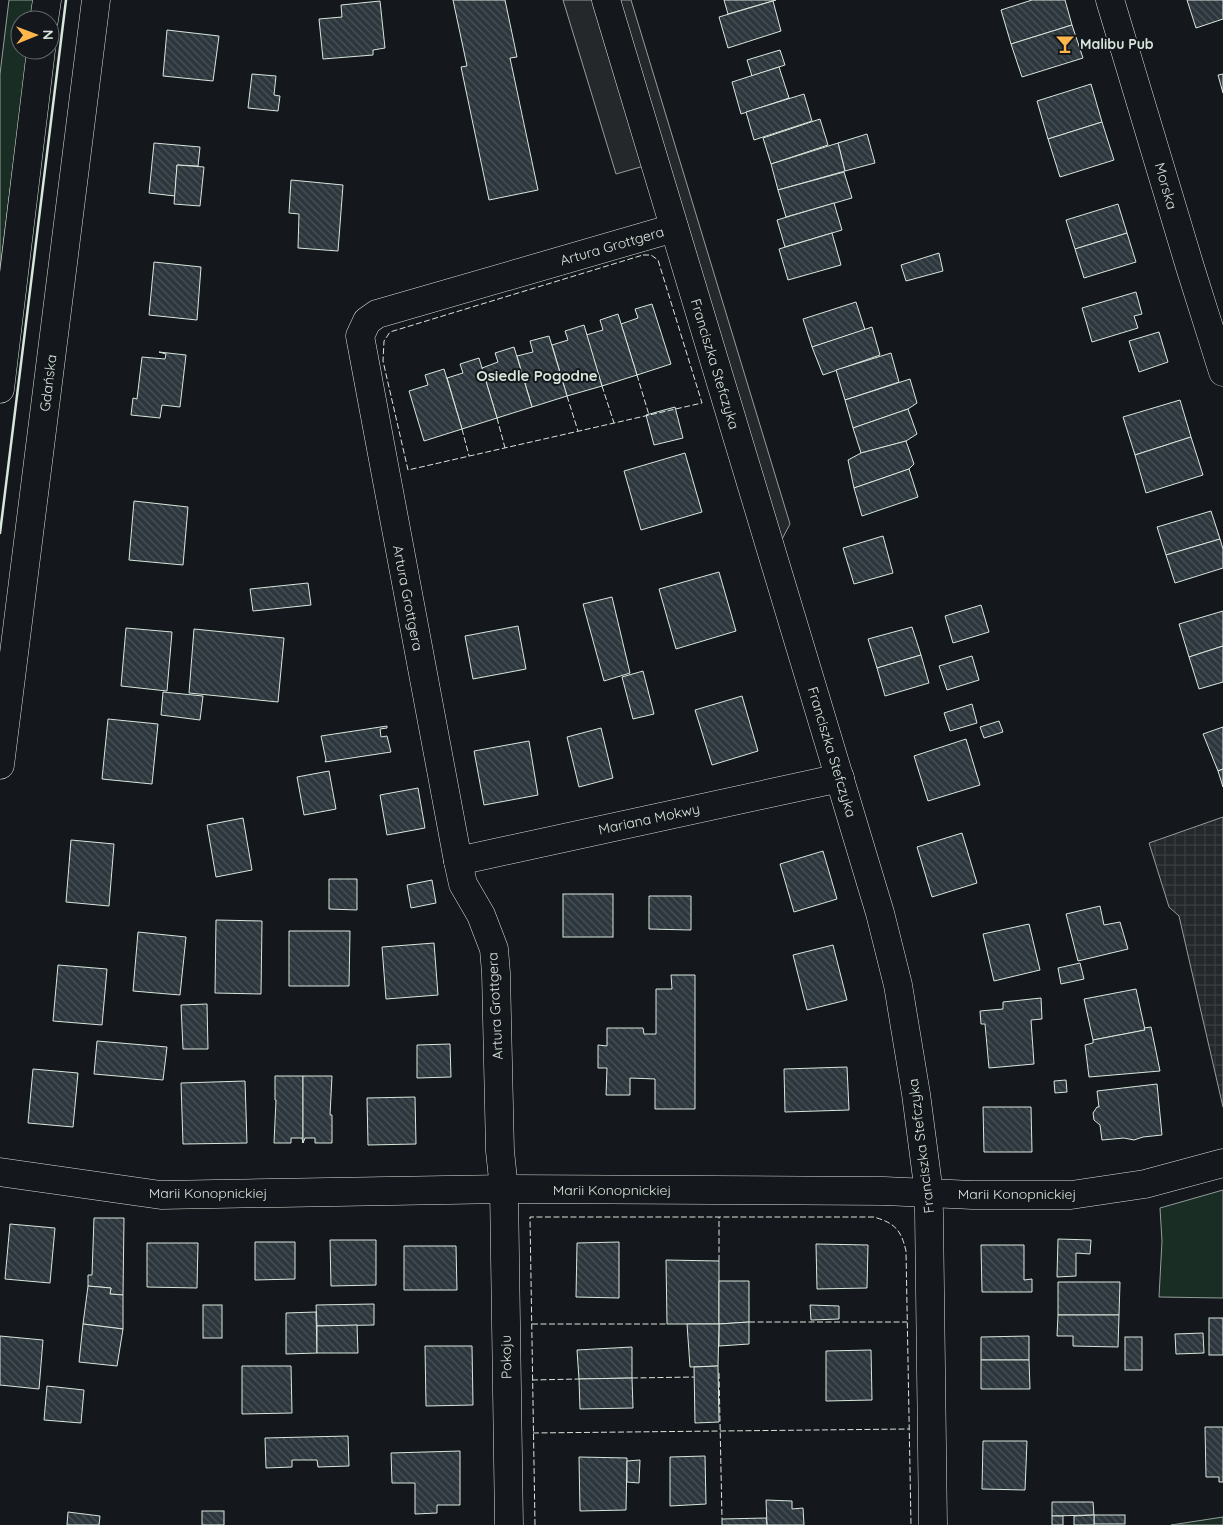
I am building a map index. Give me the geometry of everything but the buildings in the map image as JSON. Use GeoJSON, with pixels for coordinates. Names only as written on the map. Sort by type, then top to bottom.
{"type":"FeatureCollection","features":[{"type":"Feature","properties":{"kind":"street","name":"Gdańska"},"geometry":{"type":"LineString","coordinates":[[0,765],[96,0]]}},
{"type":"Feature","properties":{"kind":"street","name":"Franciszka Stefczyka"},"geometry":{"type":"LineString","coordinates":[[606,0],[840,778],[880,913],[898,985],[916,1094],[928,1194],[933,1525]]}},
{"type":"Feature","properties":{"kind":"street","name":"Morska"},"geometry":{"type":"LineString","coordinates":[[1110,0],[1223,372]]}},
{"type":"Feature","properties":{"kind":"street"},"geometry":{"type":"LineString","coordinates":[[0,390],[40,60]]}},
{"type":"Feature","properties":{"kind":"street","name":"Artura Grottgera"},"geometry":{"type":"LineString","coordinates":[[504,1189],[500,1151],[494,948],[481,915],[463,884],[360,336],[367,321],[377,314],[674,228]]}},
{"type":"Feature","properties":{"kind":"street","name":"Mariana Mokwy"},"geometry":{"type":"LineString","coordinates":[[458,861],[840,778]]}},
{"type":"Feature","properties":{"kind":"street","name":"Marii Konopnickiej"},"geometry":{"type":"LineString","coordinates":[[0,1172],[161,1195],[504,1189],[884,1191],[973,1195],[1080,1194],[1145,1184],[1223,1163]]}},
{"type":"Feature","properties":{"kind":"street","name":"Pokoju"},"geometry":{"type":"LineString","coordinates":[[504,1189],[509,1525]]}},
{"type":"Feature","properties":{"kind":"green space"},"geometry":{"type":"Polygon","coordinates":[[[9,0],[34,0],[33,10],[10,10],[10,60],[27,60],[0,269],[0,74],[9,0]]]}},
{"type":"Feature","properties":{"kind":"green space"},"geometry":{"type":"Polygon","coordinates":[[[1223,1190],[1223,1298],[1159,1297],[1162,1241],[1160,1208],[1223,1190]]]}},
{"type":"Feature","properties":{"kind":"green space"},"geometry":{"type":"Polygon","coordinates":[[[1223,1517],[1223,1525],[1171,1525],[1223,1517]]]}},
{"type":"Feature","properties":{"kind":"shaded area"},"geometry":{"type":"Polygon","coordinates":[[[563,0],[594,0],[644,166],[616,174],[563,0]]]}},
{"type":"Feature","properties":{"kind":"shaded area"},"geometry":{"type":"Polygon","coordinates":[[[618,0],[631,0],[790,524],[781,541],[618,0]]]}},
{"type":"Feature","properties":{"kind":"shaded area"},"geometry":{"type":"Polygon","coordinates":[[[1223,817],[1223,1107],[1179,916],[1169,907],[1149,843],[1223,817]]]}},
{"type":"Feature","properties":{"kind":"fence"},"geometry":{"type":"LineString","coordinates":[[643,255],[651,255],[658,260],[702,403],[408,470],[383,361],[384,341],[390,332],[643,255]]}},
{"type":"Feature","properties":{"kind":"fence"},"geometry":{"type":"LineString","coordinates":[[637,375],[649,415]]}},
{"type":"Feature","properties":{"kind":"fence"},"geometry":{"type":"LineString","coordinates":[[602,386],[614,423]]}},
{"type":"Feature","properties":{"kind":"fence"},"geometry":{"type":"LineString","coordinates":[[567,396],[578,431]]}},
{"type":"Feature","properties":{"kind":"fence"},"geometry":{"type":"LineString","coordinates":[[497,418],[505,448]]}},
{"type":"Feature","properties":{"kind":"fence"},"geometry":{"type":"LineString","coordinates":[[462,429],[469,456]]}},
{"type":"Feature","properties":{"kind":"fence"},"geometry":{"type":"LineString","coordinates":[[535,1525],[530,1217],[874,1217],[896,1228],[902,1237],[906,1251],[911,1525]]}},
{"type":"Feature","properties":{"kind":"fence"},"geometry":{"type":"LineString","coordinates":[[719,1217],[719,1261]]}},
{"type":"Feature","properties":{"kind":"fence"},"geometry":{"type":"LineString","coordinates":[[749,1322],[907,1322]]}},
{"type":"Feature","properties":{"kind":"fence"},"geometry":{"type":"LineString","coordinates":[[532,1324],[667,1324]]}},
{"type":"Feature","properties":{"kind":"fence"},"geometry":{"type":"LineString","coordinates":[[719,1373],[722,1519]]}},
{"type":"Feature","properties":{"kind":"fence"},"geometry":{"type":"LineString","coordinates":[[632,1378],[694,1377]]}},
{"type":"Feature","properties":{"kind":"fence"},"geometry":{"type":"LineString","coordinates":[[532,1380],[579,1379]]}},
{"type":"Feature","properties":{"kind":"fence"},"geometry":{"type":"LineString","coordinates":[[533,1433],[909,1429]]}},
{"type":"Feature","properties":{"kind":"wall"},"geometry":{"type":"LineString","coordinates":[[0,533],[66,0]]}},
{"type":"Feature","properties":{"kind":"place","name":"Malibu Pub"},"geometry":{"type":"Point","coordinates":[1065,44]}},
{"type":"Feature","properties":{"kind":"district","name":"Osiedle Pogodne"},"geometry":{"type":"Point","coordinates":[537,375]}}]}
